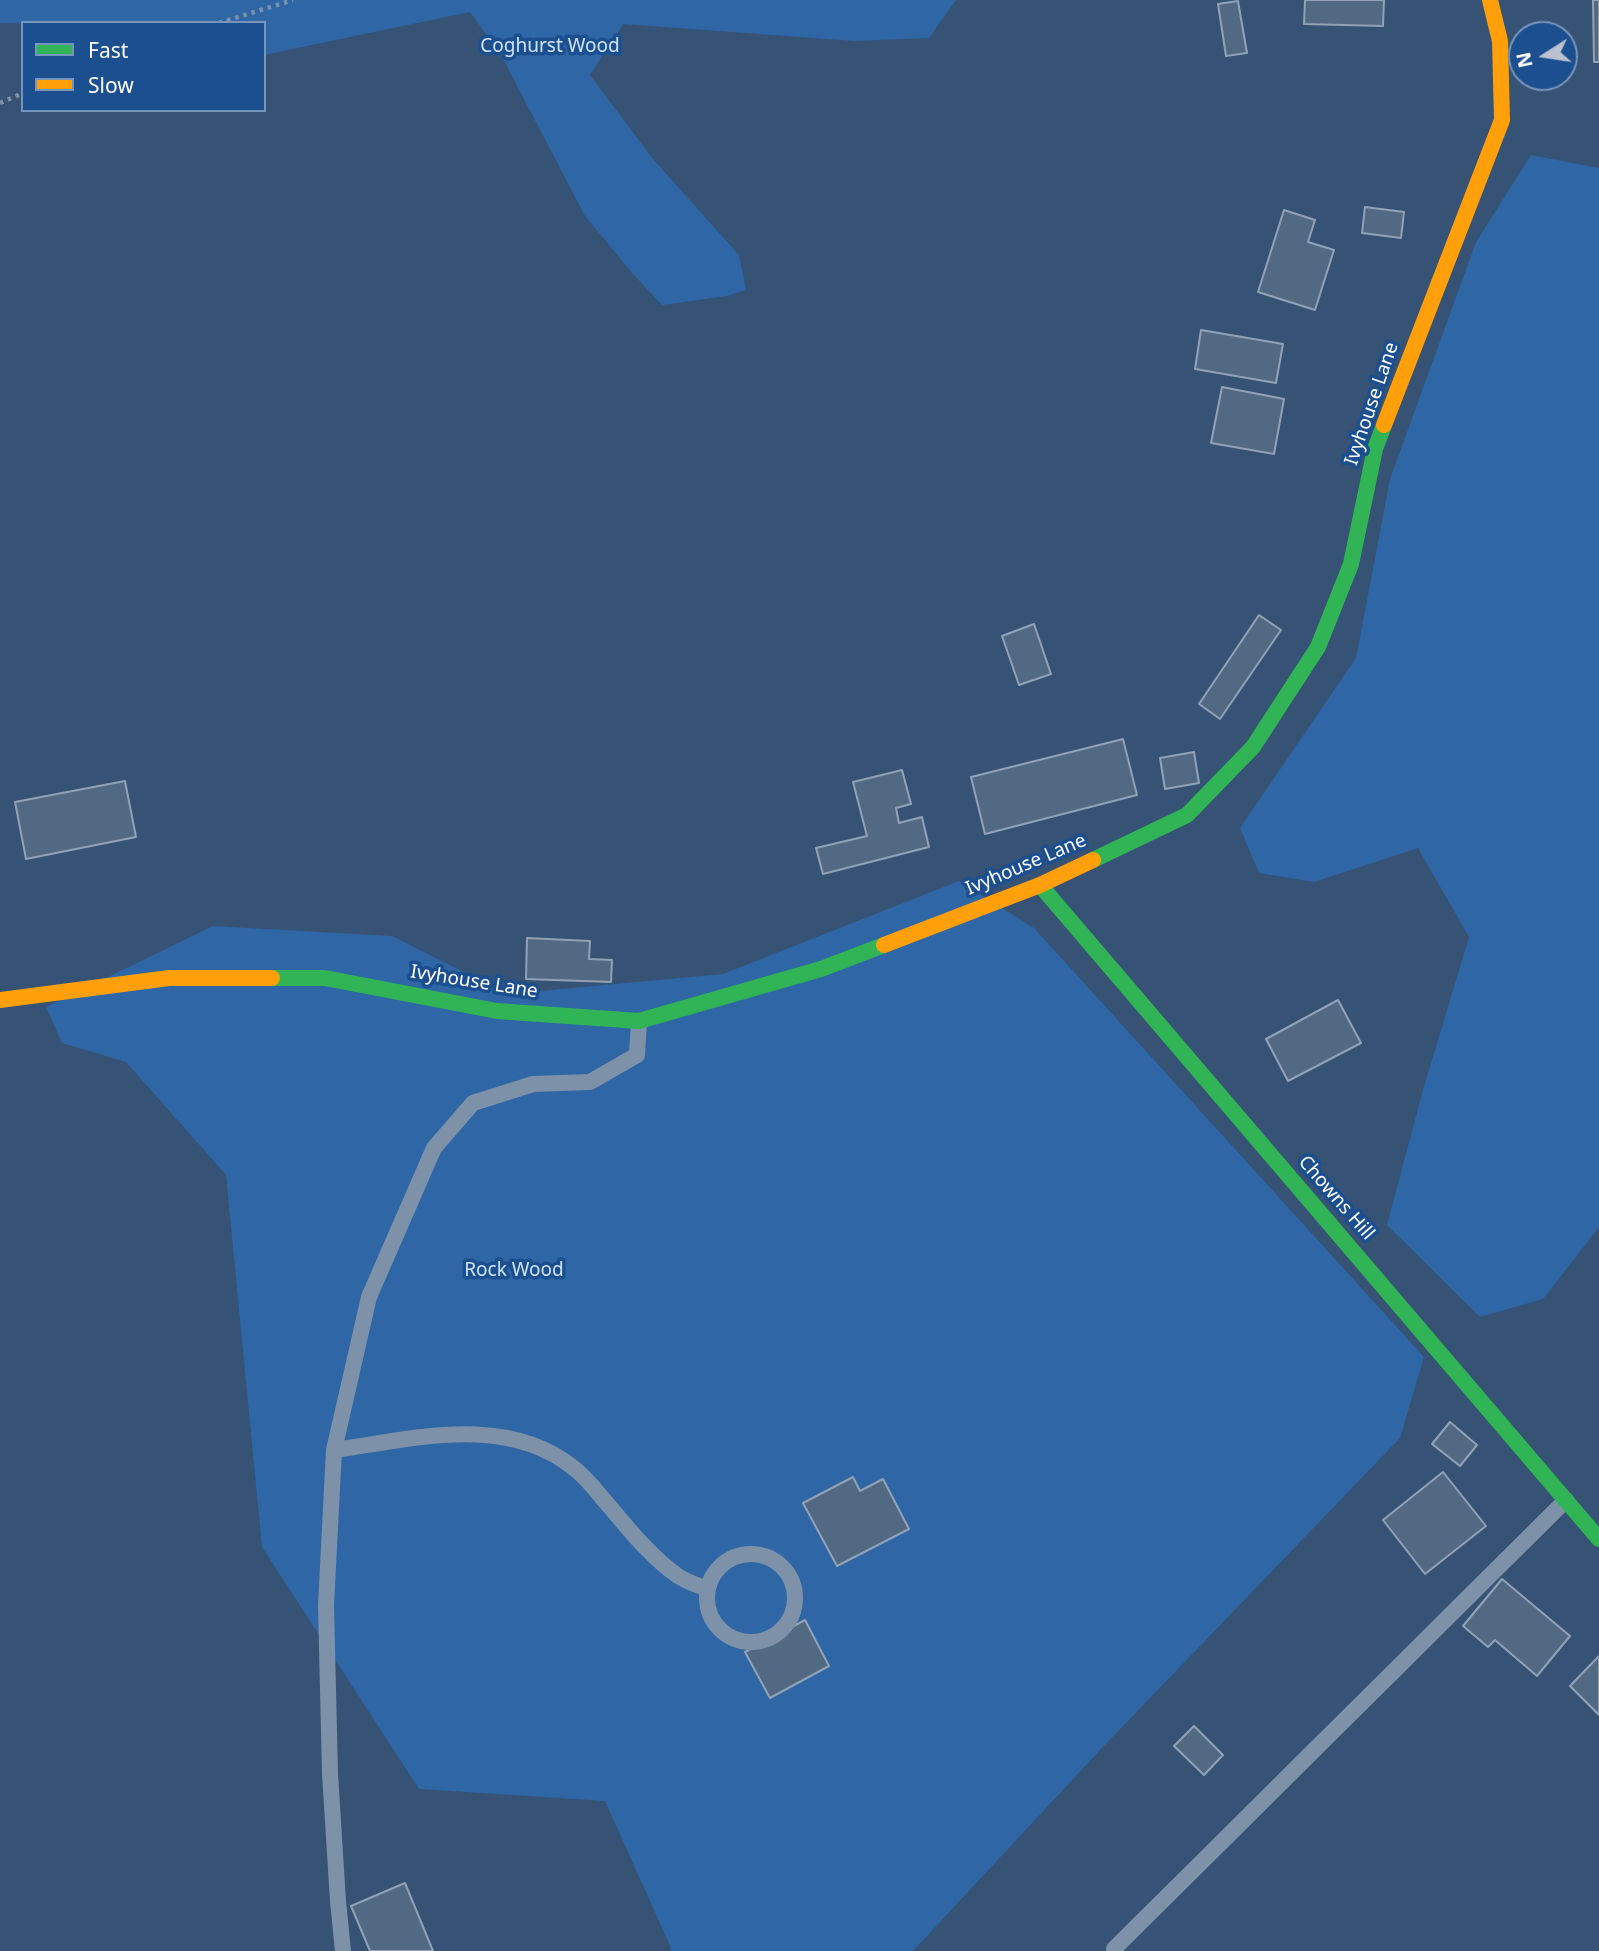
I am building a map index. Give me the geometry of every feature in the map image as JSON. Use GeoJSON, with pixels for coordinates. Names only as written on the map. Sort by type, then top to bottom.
{"type":"FeatureCollection","features":[{"type":"Feature","properties":{"kind":"street","name":"Ivyhouse Lane"},"geometry":{"type":"LineString","coordinates":[[0,1000],[169,978],[325,978],[497,1011],[639,1021],[821,969],[1040,885],[1187,815],[1252,747],[1318,647],[1351,564],[1374,449],[1503,120],[1500,41],[1490,0]]}},
{"type":"Feature","properties":{"kind":"street","name":"Chowns Hill"},"geometry":{"type":"LineString","coordinates":[[1040,885],[1599,1539]]}},
{"type":"Feature","properties":{"kind":"lane"},"geometry":{"type":"LineString","coordinates":[[343,1951],[330,1774],[326,1618],[334,1450],[369,1297],[434,1147],[473,1103],[533,1084],[590,1082],[637,1055],[639,1021]]}},
{"type":"Feature","properties":{"kind":"lane"},"geometry":{"type":"LineString","coordinates":[[334,1450],[432,1436],[473,1434],[509,1437],[542,1448],[578,1471],[628,1528],[676,1575],[707,1589]]}},
{"type":"Feature","properties":{"kind":"lane"},"geometry":{"type":"LineString","coordinates":[[1114,1949],[1566,1500]]}},
{"type":"Feature","properties":{"kind":"lane"},"geometry":{"type":"LineString","coordinates":[[749,1553],[764,1555],[777,1561],[787,1572],[795,1600],[785,1627],[774,1637],[746,1643],[719,1630],[706,1604],[707,1589],[712,1576],[722,1564],[734,1556],[749,1553]]}},
{"type":"Feature","properties":{"kind":"path"},"geometry":{"type":"LineString","coordinates":[[225,21],[293,0]]}},
{"type":"Feature","properties":{"kind":"path"},"geometry":{"type":"LineString","coordinates":[[0,103],[21,94]]}},
{"type":"Feature","properties":{"kind":"green space","name":"Coghurst Wood"},"geometry":{"type":"Polygon","coordinates":[[[0,0],[956,0],[929,38],[854,41],[623,24],[590,75],[653,159],[739,255],[746,290],[727,296],[662,305],[585,216],[502,57],[470,12],[266,55],[266,21],[0,23],[0,0]]]}},
{"type":"Feature","properties":{"kind":"green space"},"geometry":{"type":"Polygon","coordinates":[[[1531,155],[1599,168],[1599,1227],[1543,1299],[1480,1317],[1387,1225],[1423,1090],[1469,937],[1418,848],[1314,882],[1259,873],[1240,828],[1356,658],[1390,479],[1476,242],[1531,155]]]}},
{"type":"Feature","properties":{"kind":"green space","name":"Rock Wood"},"geometry":{"type":"Polygon","coordinates":[[[959,881],[1034,928],[1424,1357],[1400,1438],[1102,1748],[913,1951],[670,1951],[671,1948],[605,1801],[419,1789],[262,1547],[226,1175],[126,1062],[62,1043],[46,1007],[213,926],[392,936],[507,994],[723,974],[959,881]]]}},
{"type":"Feature","properties":{"kind":"building"},"geometry":{"type":"Polygon","coordinates":[[[1305,0],[1384,0],[1383,26],[1304,24],[1305,0]]]}},
{"type":"Feature","properties":{"kind":"building"},"geometry":{"type":"Polygon","coordinates":[[[1593,0],[1599,0],[1599,62],[1594,62],[1593,0]]]}},
{"type":"Feature","properties":{"kind":"building"},"geometry":{"type":"Polygon","coordinates":[[[1238,1],[1247,53],[1226,56],[1218,4],[1238,1]]]}},
{"type":"Feature","properties":{"kind":"building"},"geometry":{"type":"Polygon","coordinates":[[[1365,207],[1404,212],[1401,238],[1362,233],[1365,207]]]}},
{"type":"Feature","properties":{"kind":"building"},"geometry":{"type":"Polygon","coordinates":[[[1284,210],[1315,220],[1308,242],[1334,250],[1315,310],[1258,292],[1284,210]]]}},
{"type":"Feature","properties":{"kind":"building"},"geometry":{"type":"Polygon","coordinates":[[[1201,330],[1283,344],[1276,383],[1195,369],[1201,330]]]}},
{"type":"Feature","properties":{"kind":"building"},"geometry":{"type":"Polygon","coordinates":[[[1222,387],[1284,399],[1274,454],[1211,443],[1222,387]]]}},
{"type":"Feature","properties":{"kind":"building"},"geometry":{"type":"Polygon","coordinates":[[[1259,615],[1281,630],[1220,719],[1199,704],[1259,615]]]}},
{"type":"Feature","properties":{"kind":"building"},"geometry":{"type":"Polygon","coordinates":[[[1034,624],[1051,674],[1019,685],[1002,636],[1034,624]]]}},
{"type":"Feature","properties":{"kind":"building"},"geometry":{"type":"Polygon","coordinates":[[[1123,739],[1137,795],[985,834],[971,777],[1123,739]]]}},
{"type":"Feature","properties":{"kind":"building"},"geometry":{"type":"Polygon","coordinates":[[[1194,752],[1199,783],[1165,789],[1160,758],[1194,752]]]}},
{"type":"Feature","properties":{"kind":"building"},"geometry":{"type":"Polygon","coordinates":[[[902,770],[911,804],[896,808],[899,823],[922,817],[929,847],[823,874],[816,848],[867,836],[853,782],[902,770]]]}},
{"type":"Feature","properties":{"kind":"building"},"geometry":{"type":"Polygon","coordinates":[[[125,781],[136,837],[26,859],[15,802],[125,781]]]}},
{"type":"Feature","properties":{"kind":"building"},"geometry":{"type":"Polygon","coordinates":[[[527,938],[590,941],[589,959],[612,960],[611,982],[526,979],[527,938]]]}},
{"type":"Feature","properties":{"kind":"building"},"geometry":{"type":"Polygon","coordinates":[[[1338,1000],[1361,1043],[1288,1081],[1266,1039],[1338,1000]]]}},
{"type":"Feature","properties":{"kind":"building"},"geometry":{"type":"Polygon","coordinates":[[[1450,1422],[1477,1445],[1460,1466],[1432,1444],[1450,1422]]]}},
{"type":"Feature","properties":{"kind":"building"},"geometry":{"type":"Polygon","coordinates":[[[1443,1472],[1486,1526],[1425,1574],[1383,1520],[1443,1472]]]}},
{"type":"Feature","properties":{"kind":"building"},"geometry":{"type":"Polygon","coordinates":[[[853,1477],[860,1491],[883,1479],[909,1529],[837,1566],[803,1503],[853,1477]]]}},
{"type":"Feature","properties":{"kind":"building"},"geometry":{"type":"Polygon","coordinates":[[[1502,1579],[1570,1636],[1537,1676],[1495,1640],[1488,1647],[1463,1626],[1502,1579]]]}},
{"type":"Feature","properties":{"kind":"building"},"geometry":{"type":"Polygon","coordinates":[[[805,1620],[829,1666],[770,1698],[745,1652],[805,1620]]]}},
{"type":"Feature","properties":{"kind":"building"},"geometry":{"type":"Polygon","coordinates":[[[1599,1656],[1599,1715],[1570,1686],[1599,1656]]]}},
{"type":"Feature","properties":{"kind":"building"},"geometry":{"type":"Polygon","coordinates":[[[1194,1726],[1223,1755],[1204,1775],[1174,1746],[1194,1726]]]}},
{"type":"Feature","properties":{"kind":"building"},"geometry":{"type":"Polygon","coordinates":[[[405,1883],[433,1951],[370,1951],[351,1906],[405,1883]]]}},
{"type":"Feature","properties":{"kind":"traffic: fast"},"geometry":{"type":"LineString","coordinates":[[1093,860],[1187,815],[1253,747],[1318,647],[1351,564],[1375,449],[1384,425]]}},
{"type":"Feature","properties":{"kind":"traffic: fast"},"geometry":{"type":"LineString","coordinates":[[1040,885],[1599,1539]]}},
{"type":"Feature","properties":{"kind":"traffic: fast"},"geometry":{"type":"LineString","coordinates":[[272,978],[325,978],[497,1011],[639,1021],[821,969],[884,945]]}},
{"type":"Feature","properties":{"kind":"traffic: slow"},"geometry":{"type":"LineString","coordinates":[[1384,425],[1502,120],[1500,41],[1490,0]]}},
{"type":"Feature","properties":{"kind":"traffic: slow"},"geometry":{"type":"LineString","coordinates":[[884,945],[1040,885],[1093,860]]}},
{"type":"Feature","properties":{"kind":"traffic: slow"},"geometry":{"type":"LineString","coordinates":[[0,1000],[169,978],[272,978]]}}]}
